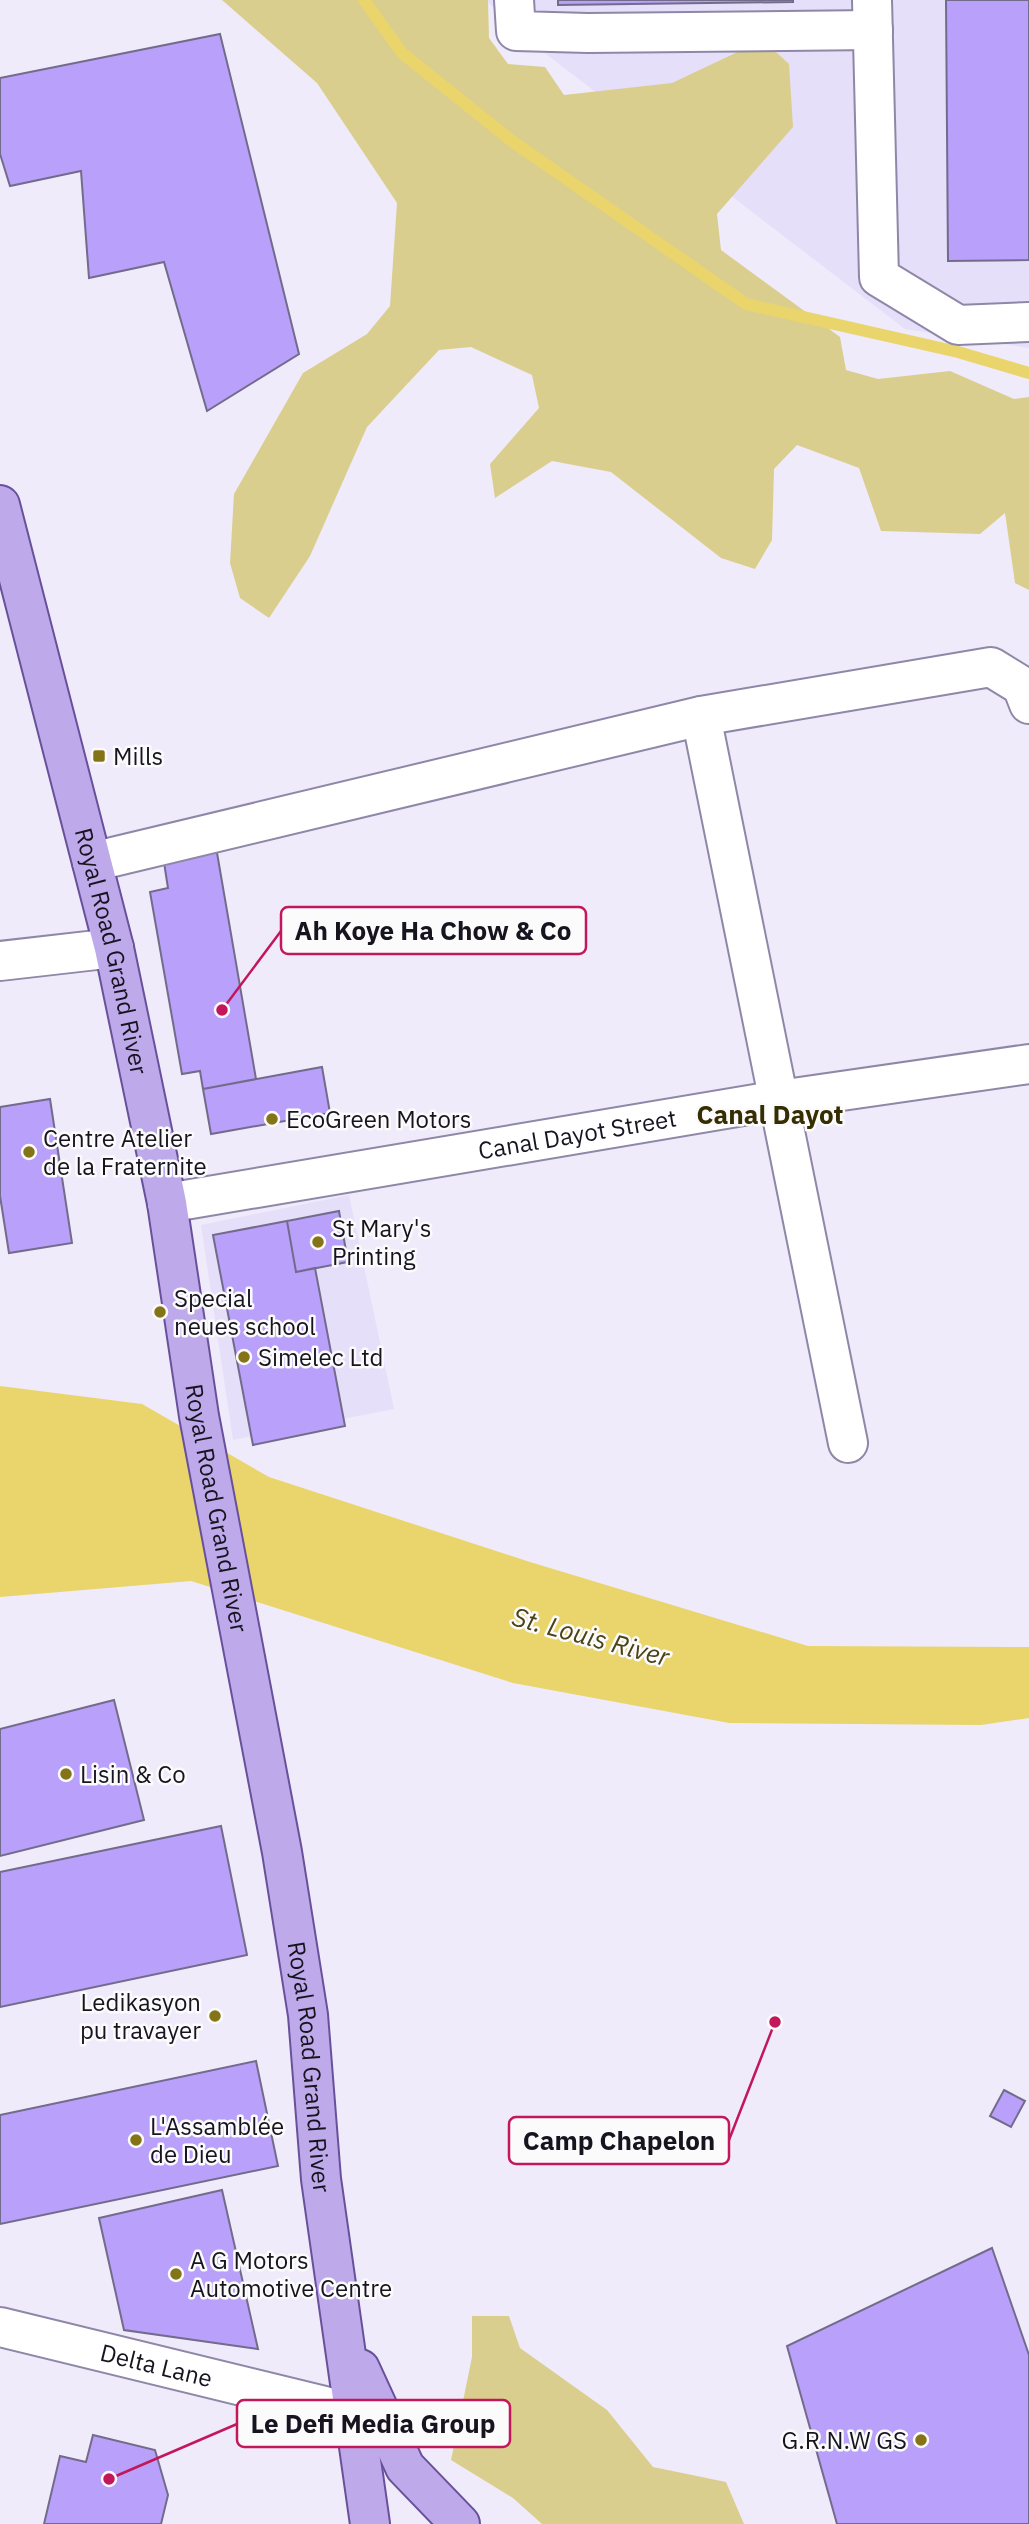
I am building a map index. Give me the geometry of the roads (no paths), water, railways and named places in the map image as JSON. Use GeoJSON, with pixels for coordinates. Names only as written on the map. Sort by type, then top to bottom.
{"type":"FeatureCollection","features":[{"type":"Feature","properties":{"kind":"main road","name":"Royal Road Grand River"},"geometry":{"type":"LineString","coordinates":[[0,505],[114,948],[167,1203],[200,1416],[282,1852],[308,2015],[321,2179],[370,2524]]}},
{"type":"Feature","properties":{"kind":"main road"},"geometry":{"type":"LineString","coordinates":[[343,2336],[405,2467],[460,2524]]}},
{"type":"Feature","properties":{"kind":"street"},"geometry":{"type":"LineString","coordinates":[[514,0],[516,30],[602,33],[873,15],[879,277],[958,325],[1029,322]]}},
{"type":"Feature","properties":{"kind":"street"},"geometry":{"type":"LineString","coordinates":[[92,862],[701,716],[990,667],[1022,686],[1029,704]]}},
{"type":"Feature","properties":{"kind":"street"},"geometry":{"type":"LineString","coordinates":[[701,716],[848,1443]]}},
{"type":"Feature","properties":{"kind":"street"},"geometry":{"type":"LineString","coordinates":[[0,961],[114,948]]}},
{"type":"Feature","properties":{"kind":"street","name":"Canal Dayot Street"},"geometry":{"type":"LineString","coordinates":[[167,1203],[779,1100],[1029,1064]]}},
{"type":"Feature","properties":{"kind":"street","name":"Delta Lane"},"geometry":{"type":"LineString","coordinates":[[0,2327],[353,2413]]}},
{"type":"Feature","properties":{"kind":"water","name":"St. Louis River"},"geometry":{"type":"Polygon","coordinates":[[[0,1386],[142,1404],[269,1477],[530,1562],[808,1646],[1029,1647],[1029,1718],[981,1725],[729,1723],[513,1683],[191,1581],[0,1597],[0,1386]]]}},
{"type":"Feature","properties":{"kind":"waterway"},"geometry":{"type":"LineString","coordinates":[[364,0],[402,53],[512,141],[746,304],[958,352],[1029,373]]}},
{"type":"Feature","properties":{"kind":"place","name":"Mills"},"geometry":{"type":"Point","coordinates":[99,756]}},
{"type":"Feature","properties":{"kind":"place","name":"Ah Koye Ha Chow & Co"},"geometry":{"type":"Point","coordinates":[222,1010]}},
{"type":"Feature","properties":{"kind":"place","name":"EcoGreen Motors"},"geometry":{"type":"Point","coordinates":[272,1119]}},
{"type":"Feature","properties":{"kind":"place","name":"Centre Atelier de la Fraternite"},"geometry":{"type":"Point","coordinates":[29,1152]}},
{"type":"Feature","properties":{"kind":"place","name":"St Mary's Printing"},"geometry":{"type":"Point","coordinates":[318,1242]}},
{"type":"Feature","properties":{"kind":"place","name":"Special neues school"},"geometry":{"type":"Point","coordinates":[160,1312]}},
{"type":"Feature","properties":{"kind":"place","name":"Simelec Ltd"},"geometry":{"type":"Point","coordinates":[244,1357]}},
{"type":"Feature","properties":{"kind":"place","name":"Lisin & Co"},"geometry":{"type":"Point","coordinates":[66,1774]}},
{"type":"Feature","properties":{"kind":"place","name":"Ledikasyon pu travayer"},"geometry":{"type":"Point","coordinates":[215,2016]}},
{"type":"Feature","properties":{"kind":"place","name":"Camp Chapelon"},"geometry":{"type":"Point","coordinates":[775,2022]}},
{"type":"Feature","properties":{"kind":"place","name":"L'Assamblée de Dieu"},"geometry":{"type":"Point","coordinates":[136,2140]}},
{"type":"Feature","properties":{"kind":"place","name":"A G Motors Automotive Centre"},"geometry":{"type":"Point","coordinates":[176,2274]}},
{"type":"Feature","properties":{"kind":"place","name":"G.R.N.W GS"},"geometry":{"type":"Point","coordinates":[921,2440]}},
{"type":"Feature","properties":{"kind":"place","name":"Le Defi Media Group"},"geometry":{"type":"Point","coordinates":[109,2479]}},
{"type":"Feature","properties":{"kind":"district","name":"Canal Dayot"},"geometry":{"type":"Point","coordinates":[770,1114]}}]}
